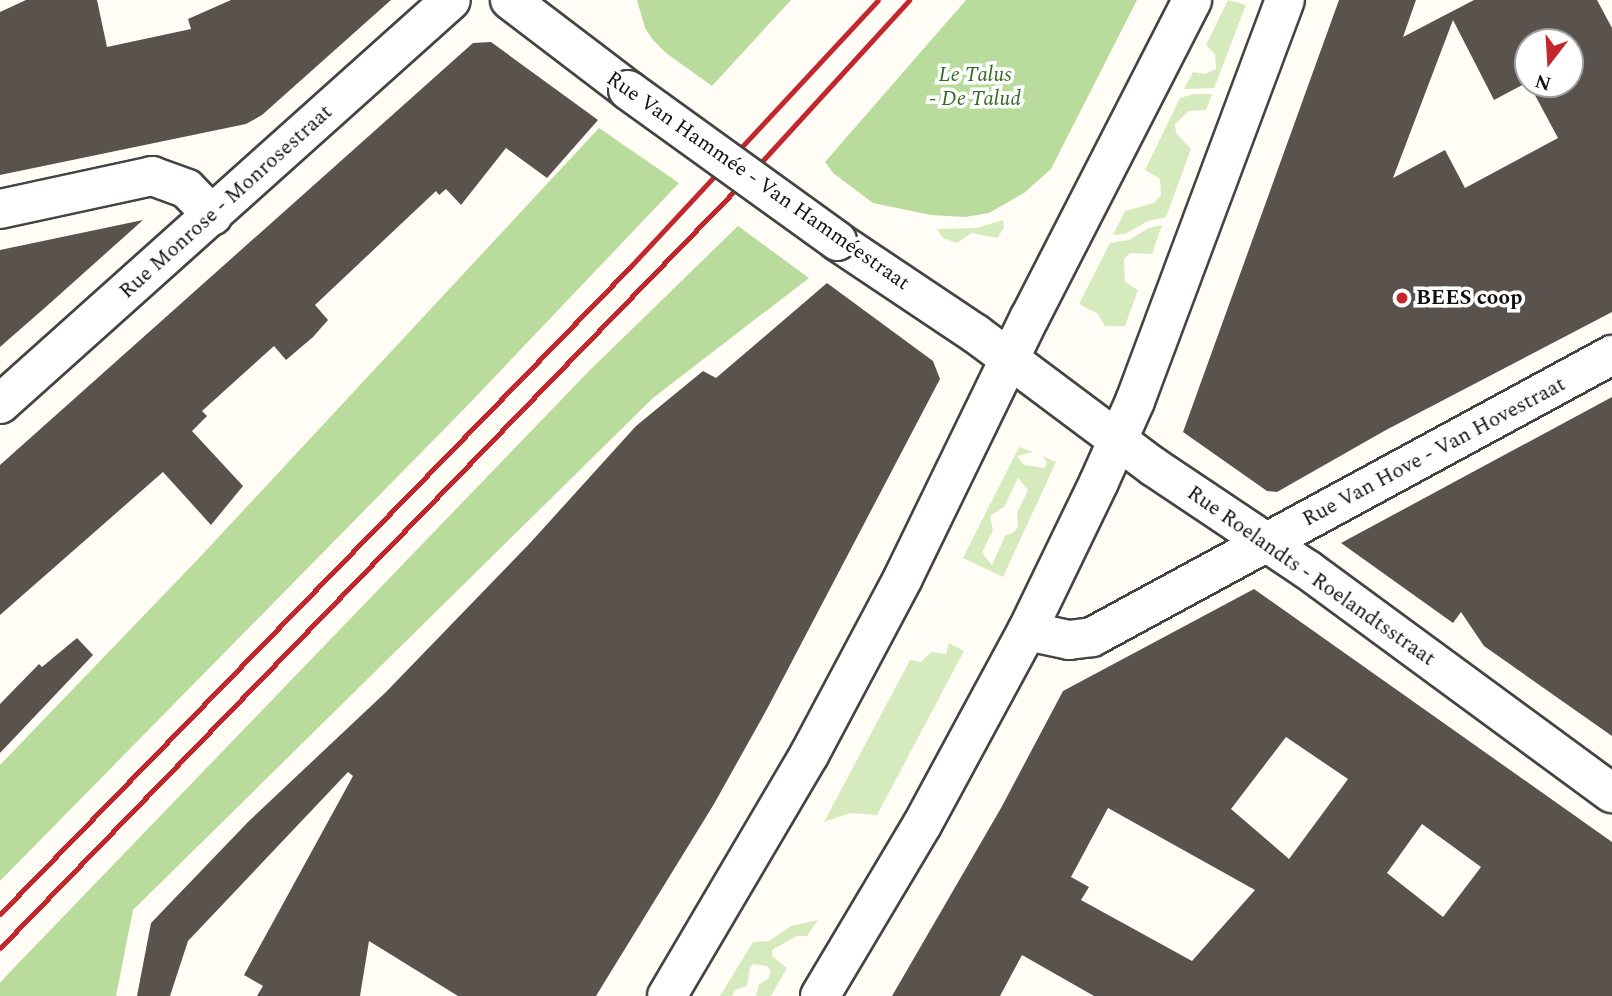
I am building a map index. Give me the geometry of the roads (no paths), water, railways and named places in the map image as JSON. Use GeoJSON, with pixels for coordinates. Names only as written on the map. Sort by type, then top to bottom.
{"type":"FeatureCollection","features":[{"type":"Feature","properties":{"kind":"street","name":"Rue Monrose - Monrosestraat"},"geometry":{"type":"LineString","coordinates":[[0,404],[451,0]]}},
{"type":"Feature","properties":{"kind":"street","name":"Rue Van Hammée - Van Hamméestraat"},"geometry":{"type":"LineString","coordinates":[[510,0],[628,90],[837,241],[1010,359]]}},
{"type":"Feature","properties":{"kind":"street"},"geometry":{"type":"LineString","coordinates":[[667,996],[809,755],[903,578],[1010,359],[1192,0]]}},
{"type":"Feature","properties":{"kind":"street"},"geometry":{"type":"LineString","coordinates":[[820,996],[922,825],[1027,631],[1118,439],[1135,401],[1285,0]]}},
{"type":"Feature","properties":{"kind":"street"},"geometry":{"type":"LineString","coordinates":[[0,209],[152,176],[187,189],[213,216]]}},
{"type":"Feature","properties":{"kind":"street","name":"Rue Van Hove - Van Hovestraat"},"geometry":{"type":"LineString","coordinates":[[1027,631],[1069,640],[1092,637],[1612,355]]}},
{"type":"Feature","properties":{"kind":"street","name":"Rue Roelandts - Roelandtsstraat"},"geometry":{"type":"LineString","coordinates":[[1010,359],[1612,793]]}},
{"type":"Feature","properties":{"kind":"railway"},"geometry":{"type":"LineString","coordinates":[[0,914],[630,267],[878,0]]}},
{"type":"Feature","properties":{"kind":"railway"},"geometry":{"type":"LineString","coordinates":[[0,948],[744,181],[909,0]]}},
{"type":"Feature","properties":{"kind":"place","name":"BEES coop"},"geometry":{"type":"Point","coordinates":[1402,298]}},
{"type":"Feature","properties":{"kind":"park label","name":"Le Talus - De Talud"},"geometry":{"type":"Point","coordinates":[975,87]}}]}
